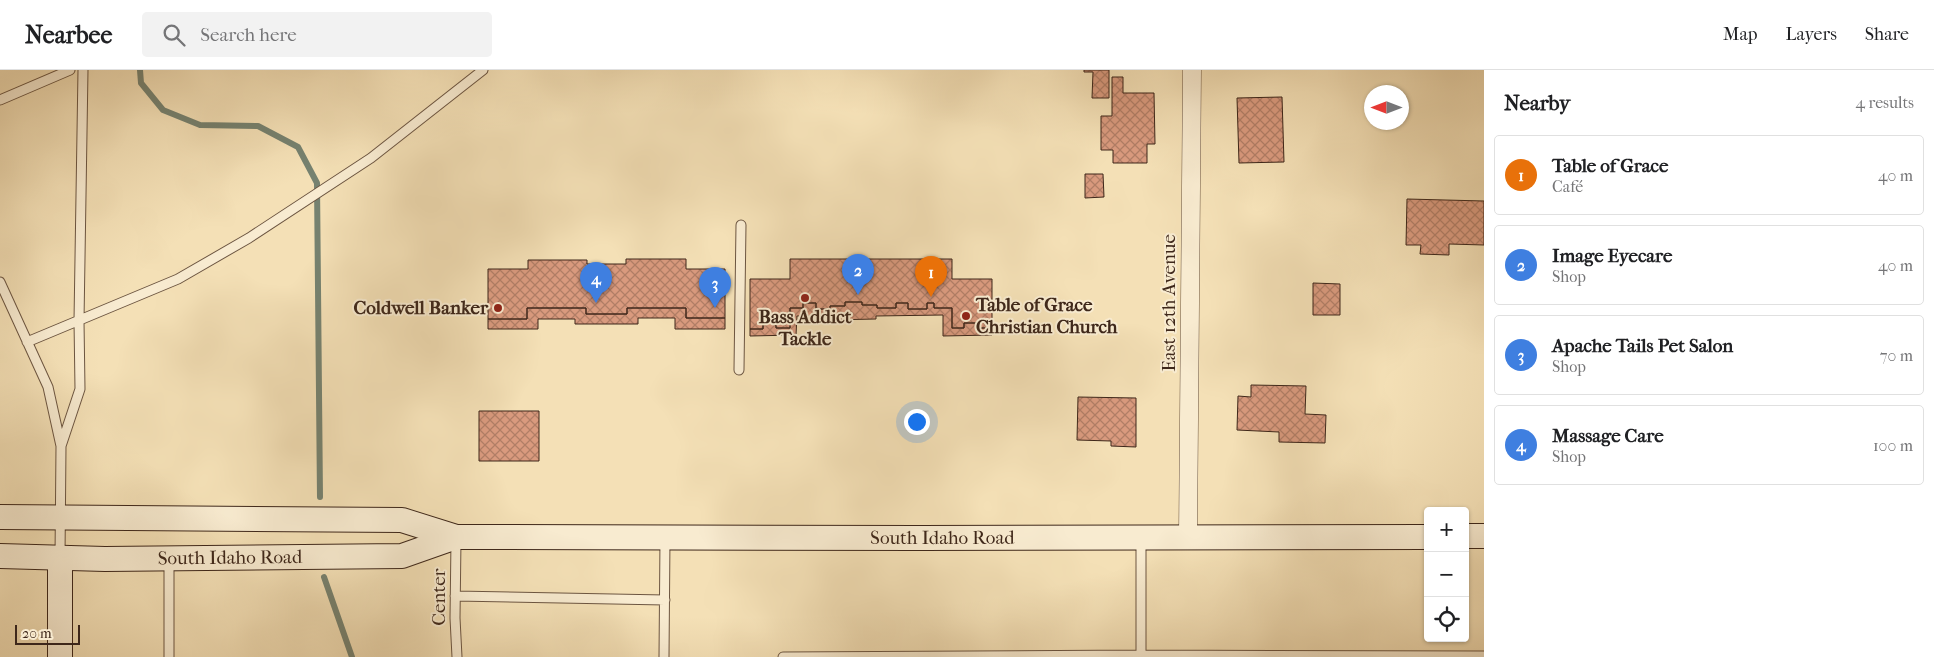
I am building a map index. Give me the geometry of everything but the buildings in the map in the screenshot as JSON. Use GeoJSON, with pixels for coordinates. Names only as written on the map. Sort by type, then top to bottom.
{"type":"FeatureCollection","features":[{"type":"Feature","properties":{"kind":"main road","name":"South Idaho Road"},"geometry":{"type":"LineString","coordinates":[[0,517],[402,520],[456,537],[1141,538],[1424,536]]}},
{"type":"Feature","properties":{"kind":"main road"},"geometry":{"type":"LineString","coordinates":[[1469,536],[1484,536]]}},
{"type":"Feature","properties":{"kind":"main road","name":"South Idaho Road"},"geometry":{"type":"LineString","coordinates":[[0,556],[402,556],[456,537]]}},
{"type":"Feature","properties":{"kind":"main road"},"geometry":{"type":"LineString","coordinates":[[60,557],[60,657]]}},
{"type":"Feature","properties":{"kind":"street","name":"East 12th Avenue"},"geometry":{"type":"LineString","coordinates":[[1188,537],[1192,70]]}},
{"type":"Feature","properties":{"kind":"lane"},"geometry":{"type":"LineString","coordinates":[[0,100],[70,70]]}},
{"type":"Feature","properties":{"kind":"lane"},"geometry":{"type":"LineString","coordinates":[[61,446],[80,389],[83,70]]}},
{"type":"Feature","properties":{"kind":"lane"},"geometry":{"type":"LineString","coordinates":[[27,342],[178,279],[249,238],[340,179],[410,129],[483,70]]}},
{"type":"Feature","properties":{"kind":"lane"},"geometry":{"type":"LineString","coordinates":[[739,370],[741,225]]}},
{"type":"Feature","properties":{"kind":"lane"},"geometry":{"type":"LineString","coordinates":[[0,282],[48,387],[61,446],[60,557]]}},
{"type":"Feature","properties":{"kind":"lane","name":"Center"},"geometry":{"type":"LineString","coordinates":[[456,537],[457,657]]}},
{"type":"Feature","properties":{"kind":"lane"},"geometry":{"type":"LineString","coordinates":[[664,657],[665,537]]}},
{"type":"Feature","properties":{"kind":"lane"},"geometry":{"type":"LineString","coordinates":[[1141,538],[1141,656]]}},
{"type":"Feature","properties":{"kind":"lane"},"geometry":{"type":"LineString","coordinates":[[169,557],[169,657]]}},
{"type":"Feature","properties":{"kind":"lane"},"geometry":{"type":"LineString","coordinates":[[455,596],[665,600]]}},
{"type":"Feature","properties":{"kind":"lane"},"geometry":{"type":"LineString","coordinates":[[784,657],[1484,656]]}},
{"type":"Feature","properties":{"kind":"waterway"},"geometry":{"type":"LineString","coordinates":[[140,70],[141,83],[163,110],[200,125],[258,126],[298,147],[317,183],[320,497]]}},
{"type":"Feature","properties":{"kind":"waterway"},"geometry":{"type":"LineString","coordinates":[[324,577],[352,657]]}},
{"type":"Feature","properties":{"kind":"place","name":"Image Eyecare"},"geometry":{"type":"Point","coordinates":[858,295]}},
{"type":"Feature","properties":{"kind":"place","name":"Table of Grace"},"geometry":{"type":"Point","coordinates":[931,297]}},
{"type":"Feature","properties":{"kind":"place","name":"Bass Addict Tackle"},"geometry":{"type":"Point","coordinates":[805,298]}},
{"type":"Feature","properties":{"kind":"place","name":"Massage Care"},"geometry":{"type":"Point","coordinates":[596,303]}},
{"type":"Feature","properties":{"kind":"place","name":"Coldwell Banker"},"geometry":{"type":"Point","coordinates":[498,308]}},
{"type":"Feature","properties":{"kind":"place","name":"Apache Tails Pet Salon"},"geometry":{"type":"Point","coordinates":[715,308]}},
{"type":"Feature","properties":{"kind":"place","name":"Table of Grace Christian Church"},"geometry":{"type":"Point","coordinates":[966,316]}}]}
